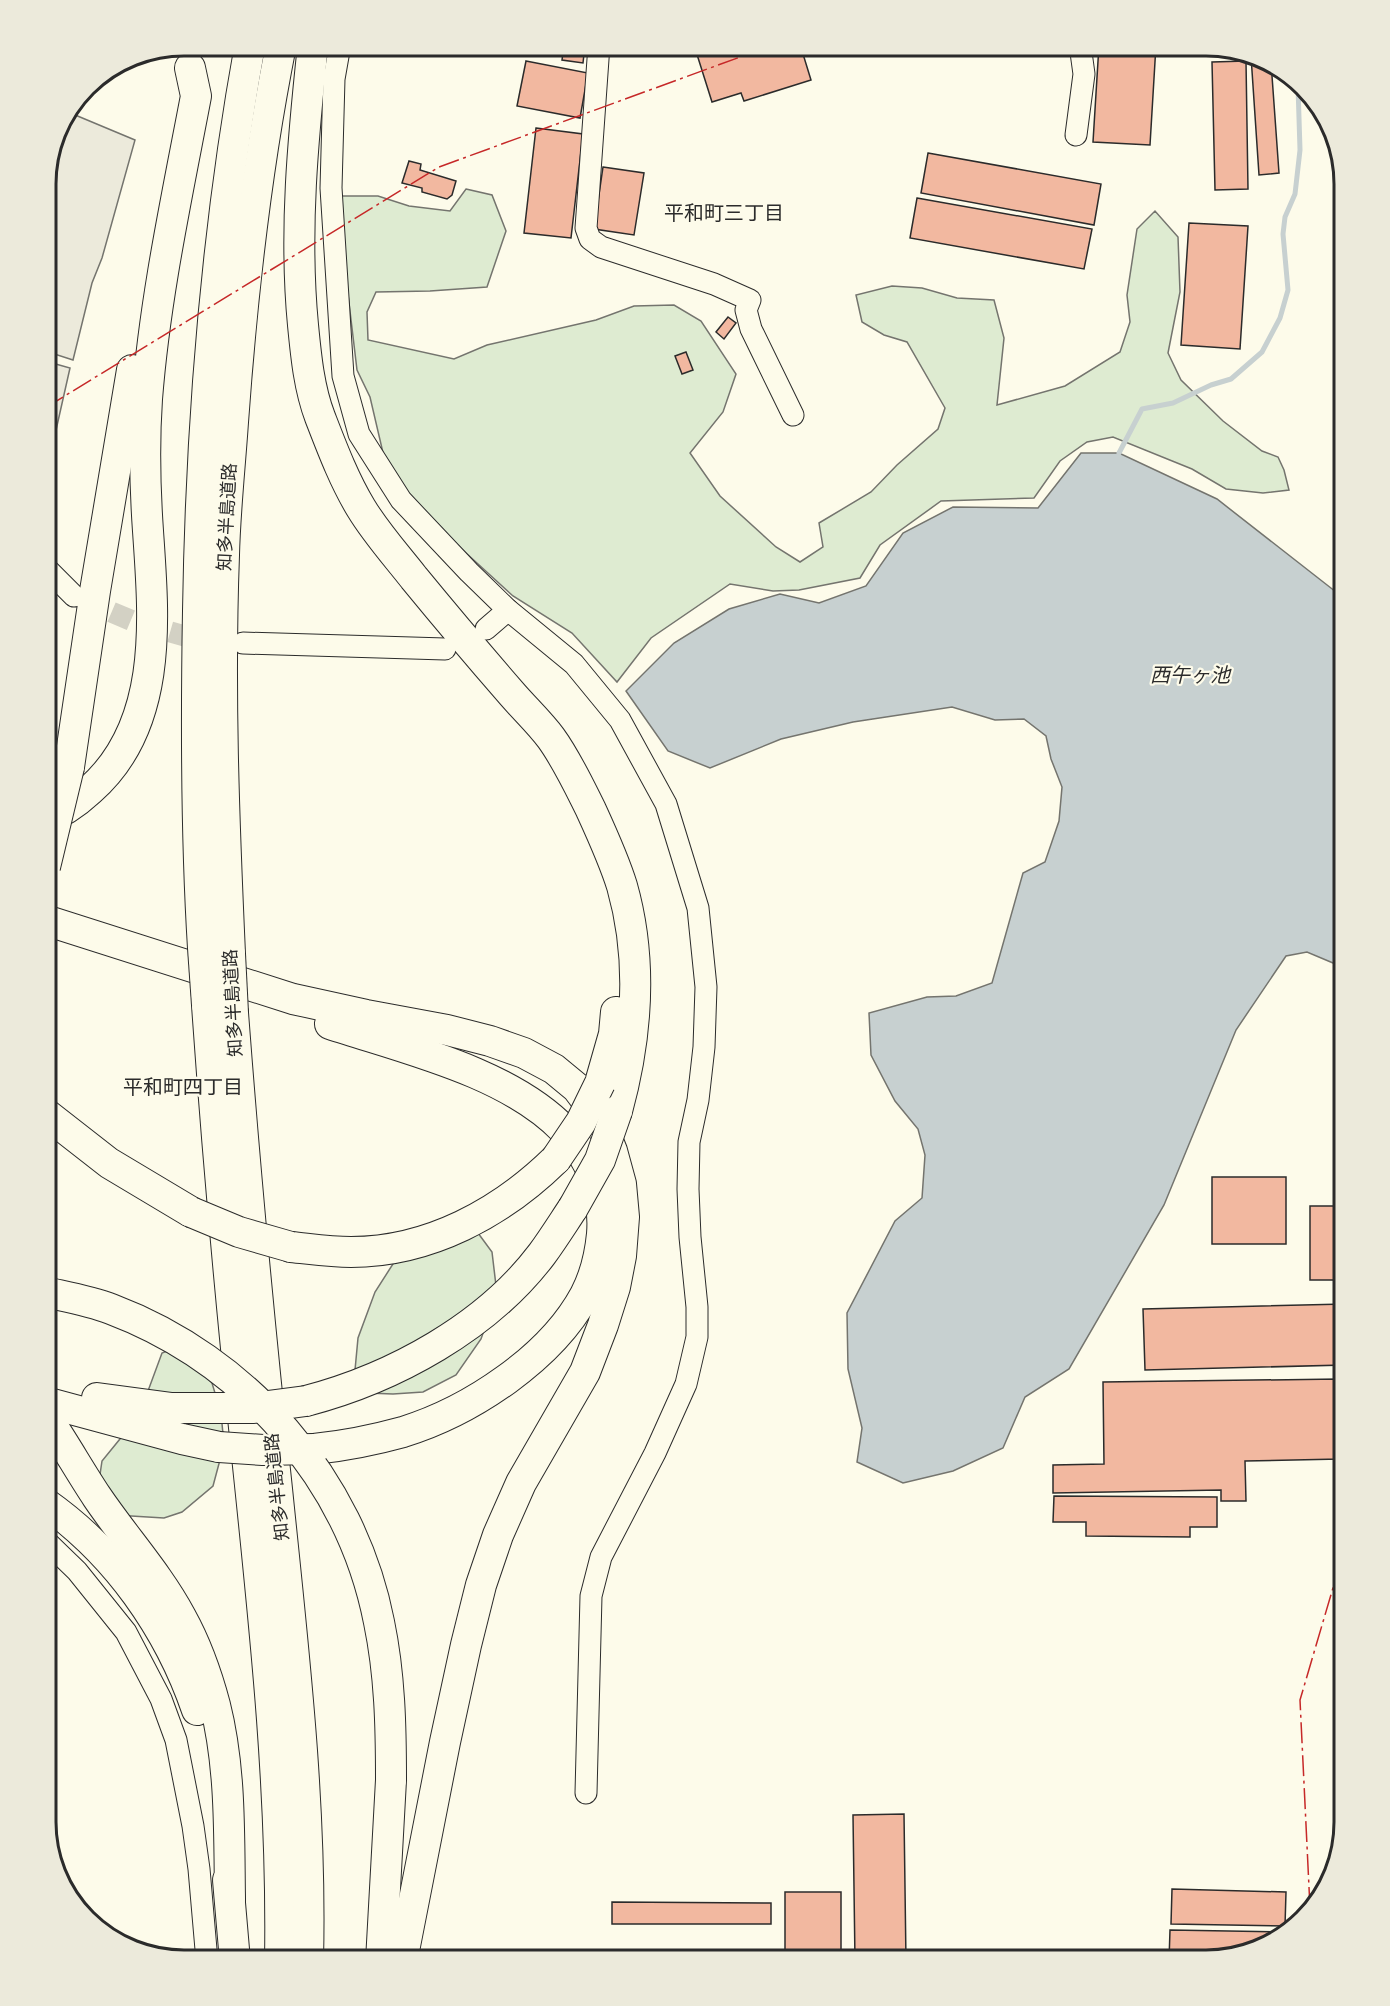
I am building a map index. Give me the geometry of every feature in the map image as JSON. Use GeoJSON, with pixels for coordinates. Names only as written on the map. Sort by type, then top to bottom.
{"type":"FeatureCollection","features":[{"type":"Feature","properties":{"kind":"highway","name":"知多半島道路"},"geometry":{"type":"LineString","coordinates":[[217,951],[198,863],[196,717],[201,468],[224,211],[248,56]]}},
{"type":"Feature","properties":{"kind":"highway","name":"知多半島道路"},"geometry":{"type":"LineString","coordinates":[[279,56],[267,116],[240,329],[224,554],[222,671],[224,819],[217,951],[273,1720],[279,1850],[279,1950]]}},
{"type":"Feature","properties":{"kind":"highway"},"geometry":{"type":"LineString","coordinates":[[56,1389],[172,1408],[254,1408],[306,1401],[335,1393],[409,1362],[448,1340],[512,1287],[542,1255],[573,1208],[600,1160],[625,1083],[635,1013],[635,973],[622,886],[603,836],[579,786],[551,739],[388,546],[361,508],[340,466],[319,414],[308,370],[300,296],[299,224],[303,143],[312,56]]}},
{"type":"Feature","properties":{"kind":"highway"},"geometry":{"type":"LineString","coordinates":[[56,821],[69,767],[97,580],[150,264],[192,57]]}},
{"type":"Feature","properties":{"kind":"highway"},"geometry":{"type":"LineString","coordinates":[[56,813],[78,801],[103,779],[120,757],[133,731],[144,693],[153,627],[146,462],[147,403],[153,336],[196,96],[192,57]]}},
{"type":"Feature","properties":{"kind":"highway"},"geometry":{"type":"LineString","coordinates":[[56,1122],[109,1163],[191,1212],[239,1232],[291,1247],[353,1252],[405,1246],[453,1230],[499,1207],[539,1176],[556,1159],[581,1122],[600,1083],[614,1034],[618,995],[616,939],[603,836]]}},
{"type":"Feature","properties":{"kind":"highway"},"geometry":{"type":"LineString","coordinates":[[56,924],[293,999],[447,1030],[524,1053],[554,1069],[577,1088],[598,1116],[612,1151],[621,1184],[624,1217],[621,1256],[615,1287],[585,1371],[521,1483],[498,1535],[482,1585],[444,1742],[404,1950]]}},
{"type":"Feature","properties":{"kind":"highway"},"geometry":{"type":"LineString","coordinates":[[56,1415],[219,1447],[263,1450],[314,1449],[361,1442],[405,1431],[445,1415],[481,1395],[538,1354],[575,1312],[586,1293],[596,1267],[602,1227],[598,1187],[589,1164],[564,1130],[530,1102],[507,1087],[442,1061],[190,976],[176,962]]}},
{"type":"Feature","properties":{"kind":"highway","name":"知多半島道路"},"geometry":{"type":"LineString","coordinates":[[243,1289],[299,1708],[307,1865],[308,1950]]}},
{"type":"Feature","properties":{"kind":"highway"},"geometry":{"type":"LineString","coordinates":[[56,1295],[109,1308],[142,1322],[195,1351],[219,1368],[253,1396],[283,1427],[306,1456],[343,1517],[370,1587],[379,1621],[389,1686],[391,1780],[382,1950]]}},
{"type":"Feature","properties":{"kind":"highway"},"geometry":{"type":"LineString","coordinates":[[56,1427],[97,1497],[172,1602],[206,1674],[223,1748],[228,1816],[230,1900]]}},
{"type":"Feature","properties":{"kind":"highway"},"geometry":{"type":"LineString","coordinates":[[56,1512],[82,1533],[132,1587],[152,1616],[189,1684],[215,1774],[224,1839],[234,1950]]}},
{"type":"Feature","properties":{"kind":"street"},"geometry":{"type":"LineString","coordinates":[[338,56],[334,79],[331,188],[343,376],[359,434],[401,500],[508,610],[574,664],[620,720],[666,804],[698,908],[706,987],[704,1047],[698,1100],[689,1148],[690,1237],[697,1307],[697,1337],[686,1384],[655,1453],[601,1557],[591,1596],[586,1793]]}},
{"type":"Feature","properties":{"kind":"street"},"geometry":{"type":"LineString","coordinates":[[598,56],[586,228],[590,239],[601,247],[714,284],[750,300],[746,310],[751,329],[793,415]]}},
{"type":"Feature","properties":{"kind":"street"},"geometry":{"type":"LineString","coordinates":[[1076,135],[1084,74],[1082,56]]}},
{"type":"Feature","properties":{"kind":"street"},"geometry":{"type":"LineString","coordinates":[[56,578],[74,596]]}},
{"type":"Feature","properties":{"kind":"street"},"geometry":{"type":"LineString","coordinates":[[486,629],[508,610]]}},
{"type":"Feature","properties":{"kind":"street"},"geometry":{"type":"LineString","coordinates":[[243,643],[445,650]]}},
{"type":"Feature","properties":{"kind":"street"},"geometry":{"type":"LineString","coordinates":[[56,1551],[76,1571],[126,1632],[161,1699],[176,1740],[193,1826],[206,1950]]}},
{"type":"Feature","properties":{"kind":"green space"},"geometry":{"type":"Polygon","coordinates":[[[466,189],[492,195],[506,231],[487,287],[376,292],[367,312],[368,340],[454,359],[487,345],[596,320],[634,306],[674,305],[701,321],[736,374],[723,412],[690,453],[720,496],[776,547],[800,562],[823,547],[819,523],[871,492],[897,465],[938,429],[945,408],[907,342],[884,335],[862,322],[856,295],[892,286],[922,288],[957,298],[994,300],[1004,338],[997,405],[1065,386],[1120,352],[1130,322],[1127,295],[1137,229],[1155,211],[1178,237],[1180,292],[1168,353],[1181,380],[1223,421],[1262,451],[1278,457],[1289,490],[1263,493],[1226,489],[1192,469],[1113,437],[1087,442],[1060,461],[1034,498],[941,501],[880,545],[860,578],[799,590],[773,591],[730,584],[651,638],[617,682],[572,633],[513,596],[466,553],[422,512],[387,470],[370,397],[357,370],[347,286],[341,196],[378,196],[409,206],[450,211],[466,189]]]}},
{"type":"Feature","properties":{"kind":"green space"},"geometry":{"type":"Polygon","coordinates":[[[478,1233],[492,1252],[497,1294],[481,1339],[456,1375],[423,1392],[367,1393],[355,1370],[358,1338],[375,1292],[400,1253],[478,1233]]]}},
{"type":"Feature","properties":{"kind":"green space"},"geometry":{"type":"Polygon","coordinates":[[[184,1344],[212,1383],[221,1413],[224,1445],[213,1486],[182,1512],[164,1518],[115,1515],[98,1488],[102,1461],[124,1434],[148,1391],[162,1353],[184,1344]]]}},
{"type":"Feature","properties":{"kind":"shaded area"},"geometry":{"type":"Polygon","coordinates":[[[75,115],[135,140],[102,258],[92,283],[73,360],[56,355],[56,175],[65,134],[75,115]]]}},
{"type":"Feature","properties":{"kind":"shaded area"},"geometry":{"type":"Polygon","coordinates":[[[56,364],[70,368],[56,430],[56,364]]]}},
{"type":"Feature","properties":{"kind":"water","name":"西午ヶ池"},"geometry":{"type":"Polygon","coordinates":[[[1081,453],[1119,453],[1217,499],[1334,590],[1334,963],[1307,952],[1286,956],[1236,1030],[1164,1205],[1069,1369],[1025,1397],[1003,1448],[953,1471],[903,1483],[857,1462],[862,1428],[848,1369],[847,1313],[895,1221],[922,1198],[925,1155],[918,1129],[895,1101],[871,1055],[869,1013],[927,997],[956,996],[992,983],[1023,873],[1045,862],[1059,821],[1062,787],[1051,759],[1046,736],[1024,719],[995,720],[952,707],[853,722],[781,739],[710,768],[668,751],[626,691],[674,643],[729,609],[780,594],[819,603],[866,586],[903,533],[953,507],[1038,508],[1081,453]]]}},
{"type":"Feature","properties":{"kind":"building"},"geometry":{"type":"Polygon","coordinates":[[[563,56],[584,56],[583,63],[562,60],[563,56]]]}},
{"type":"Feature","properties":{"kind":"building"},"geometry":{"type":"Polygon","coordinates":[[[697,56],[804,56],[811,80],[744,101],[741,93],[712,102],[697,56]]]}},
{"type":"Feature","properties":{"kind":"building"},"geometry":{"type":"Polygon","coordinates":[[[1098,56],[1155,56],[1150,145],[1093,142],[1098,56]]]}},
{"type":"Feature","properties":{"kind":"building"},"geometry":{"type":"Polygon","coordinates":[[[526,61],[588,73],[580,118],[517,106],[526,61]]]}},
{"type":"Feature","properties":{"kind":"building"},"geometry":{"type":"Polygon","coordinates":[[[1212,62],[1246,62],[1248,189],[1215,190],[1212,62]]]}},
{"type":"Feature","properties":{"kind":"building"},"geometry":{"type":"Polygon","coordinates":[[[1251,63],[1272,74],[1279,173],[1259,175],[1251,63]]]}},
{"type":"Feature","properties":{"kind":"building"},"geometry":{"type":"Polygon","coordinates":[[[536,128],[583,134],[571,238],[524,233],[536,128]]]}},
{"type":"Feature","properties":{"kind":"building"},"geometry":{"type":"Polygon","coordinates":[[[928,153],[1101,184],[1094,225],[921,193],[928,153]]]}},
{"type":"Feature","properties":{"kind":"building"},"geometry":{"type":"Polygon","coordinates":[[[409,161],[421,164],[420,170],[456,181],[452,195],[447,199],[422,192],[422,188],[402,183],[409,161]]]}},
{"type":"Feature","properties":{"kind":"building"},"geometry":{"type":"Polygon","coordinates":[[[603,167],[644,173],[634,235],[594,229],[603,167]]]}},
{"type":"Feature","properties":{"kind":"building"},"geometry":{"type":"Polygon","coordinates":[[[917,198],[1092,229],[1084,269],[910,238],[917,198]]]}},
{"type":"Feature","properties":{"kind":"building"},"geometry":{"type":"Polygon","coordinates":[[[1189,223],[1248,226],[1240,349],[1181,345],[1189,223]]]}},
{"type":"Feature","properties":{"kind":"building"},"geometry":{"type":"Polygon","coordinates":[[[728,317],[736,323],[724,339],[716,332],[728,317]]]}},
{"type":"Feature","properties":{"kind":"building"},"geometry":{"type":"Polygon","coordinates":[[[686,352],[693,370],[682,374],[675,356],[686,352]]]}},
{"type":"Feature","properties":{"kind":"building"},"geometry":{"type":"Polygon","coordinates":[[[1212,1177],[1286,1177],[1286,1244],[1212,1244],[1212,1177]]]}},
{"type":"Feature","properties":{"kind":"building"},"geometry":{"type":"Polygon","coordinates":[[[1310,1206],[1334,1206],[1334,1280],[1310,1280],[1310,1206]]]}},
{"type":"Feature","properties":{"kind":"building"},"geometry":{"type":"Polygon","coordinates":[[[1334,1304],[1334,1365],[1145,1370],[1143,1309],[1334,1304]]]}},
{"type":"Feature","properties":{"kind":"building"},"geometry":{"type":"Polygon","coordinates":[[[1334,1379],[1334,1459],[1245,1461],[1246,1501],[1221,1501],[1221,1490],[1053,1493],[1053,1465],[1104,1464],[1103,1382],[1334,1379]]]}},
{"type":"Feature","properties":{"kind":"building"},"geometry":{"type":"Polygon","coordinates":[[[1054,1496],[1217,1497],[1217,1527],[1190,1527],[1190,1537],[1086,1536],[1086,1522],[1053,1522],[1054,1496]]]}},
{"type":"Feature","properties":{"kind":"building"},"geometry":{"type":"Polygon","coordinates":[[[904,1814],[906,1950],[855,1950],[853,1815],[904,1814]]]}},
{"type":"Feature","properties":{"kind":"building"},"geometry":{"type":"Polygon","coordinates":[[[1172,1889],[1286,1892],[1285,1923],[1281,1926],[1171,1924],[1172,1889]]]}},
{"type":"Feature","properties":{"kind":"building"},"geometry":{"type":"Polygon","coordinates":[[[785,1892],[841,1892],[841,1950],[785,1950],[785,1892]]]}},
{"type":"Feature","properties":{"kind":"building"},"geometry":{"type":"Polygon","coordinates":[[[612,1902],[771,1903],[771,1924],[612,1924],[612,1902]]]}},
{"type":"Feature","properties":{"kind":"building"},"geometry":{"type":"Polygon","coordinates":[[[1170,1930],[1273,1932],[1256,1941],[1223,1949],[1169,1950],[1170,1930]]]}},
{"type":"Feature","properties":{"kind":"waterway"},"geometry":{"type":"LineString","coordinates":[[1119,453],[1142,409],[1173,403],[1211,385],[1231,379],[1262,352],[1280,318],[1288,290],[1283,234],[1285,217],[1295,194],[1300,150],[1298,94]]}},
{"type":"Feature","properties":{"kind":"tunnel"},"geometry":{"type":"LineString","coordinates":[[83,600],[135,622],[209,643]]}},
{"type":"Feature","properties":{"kind":"power"},"geometry":{"type":"LineString","coordinates":[[56,401],[439,167],[743,56]]}},
{"type":"Feature","properties":{"kind":"power"},"geometry":{"type":"LineString","coordinates":[[1310,1898],[1300,1700],[1334,1584]]}},
{"type":"Feature","properties":{"kind":"district","name":"平和町三丁目"},"geometry":{"type":"Point","coordinates":[724,213]}},
{"type":"Feature","properties":{"kind":"district","name":"平和町四丁目"},"geometry":{"type":"Point","coordinates":[183,1087]}}]}
